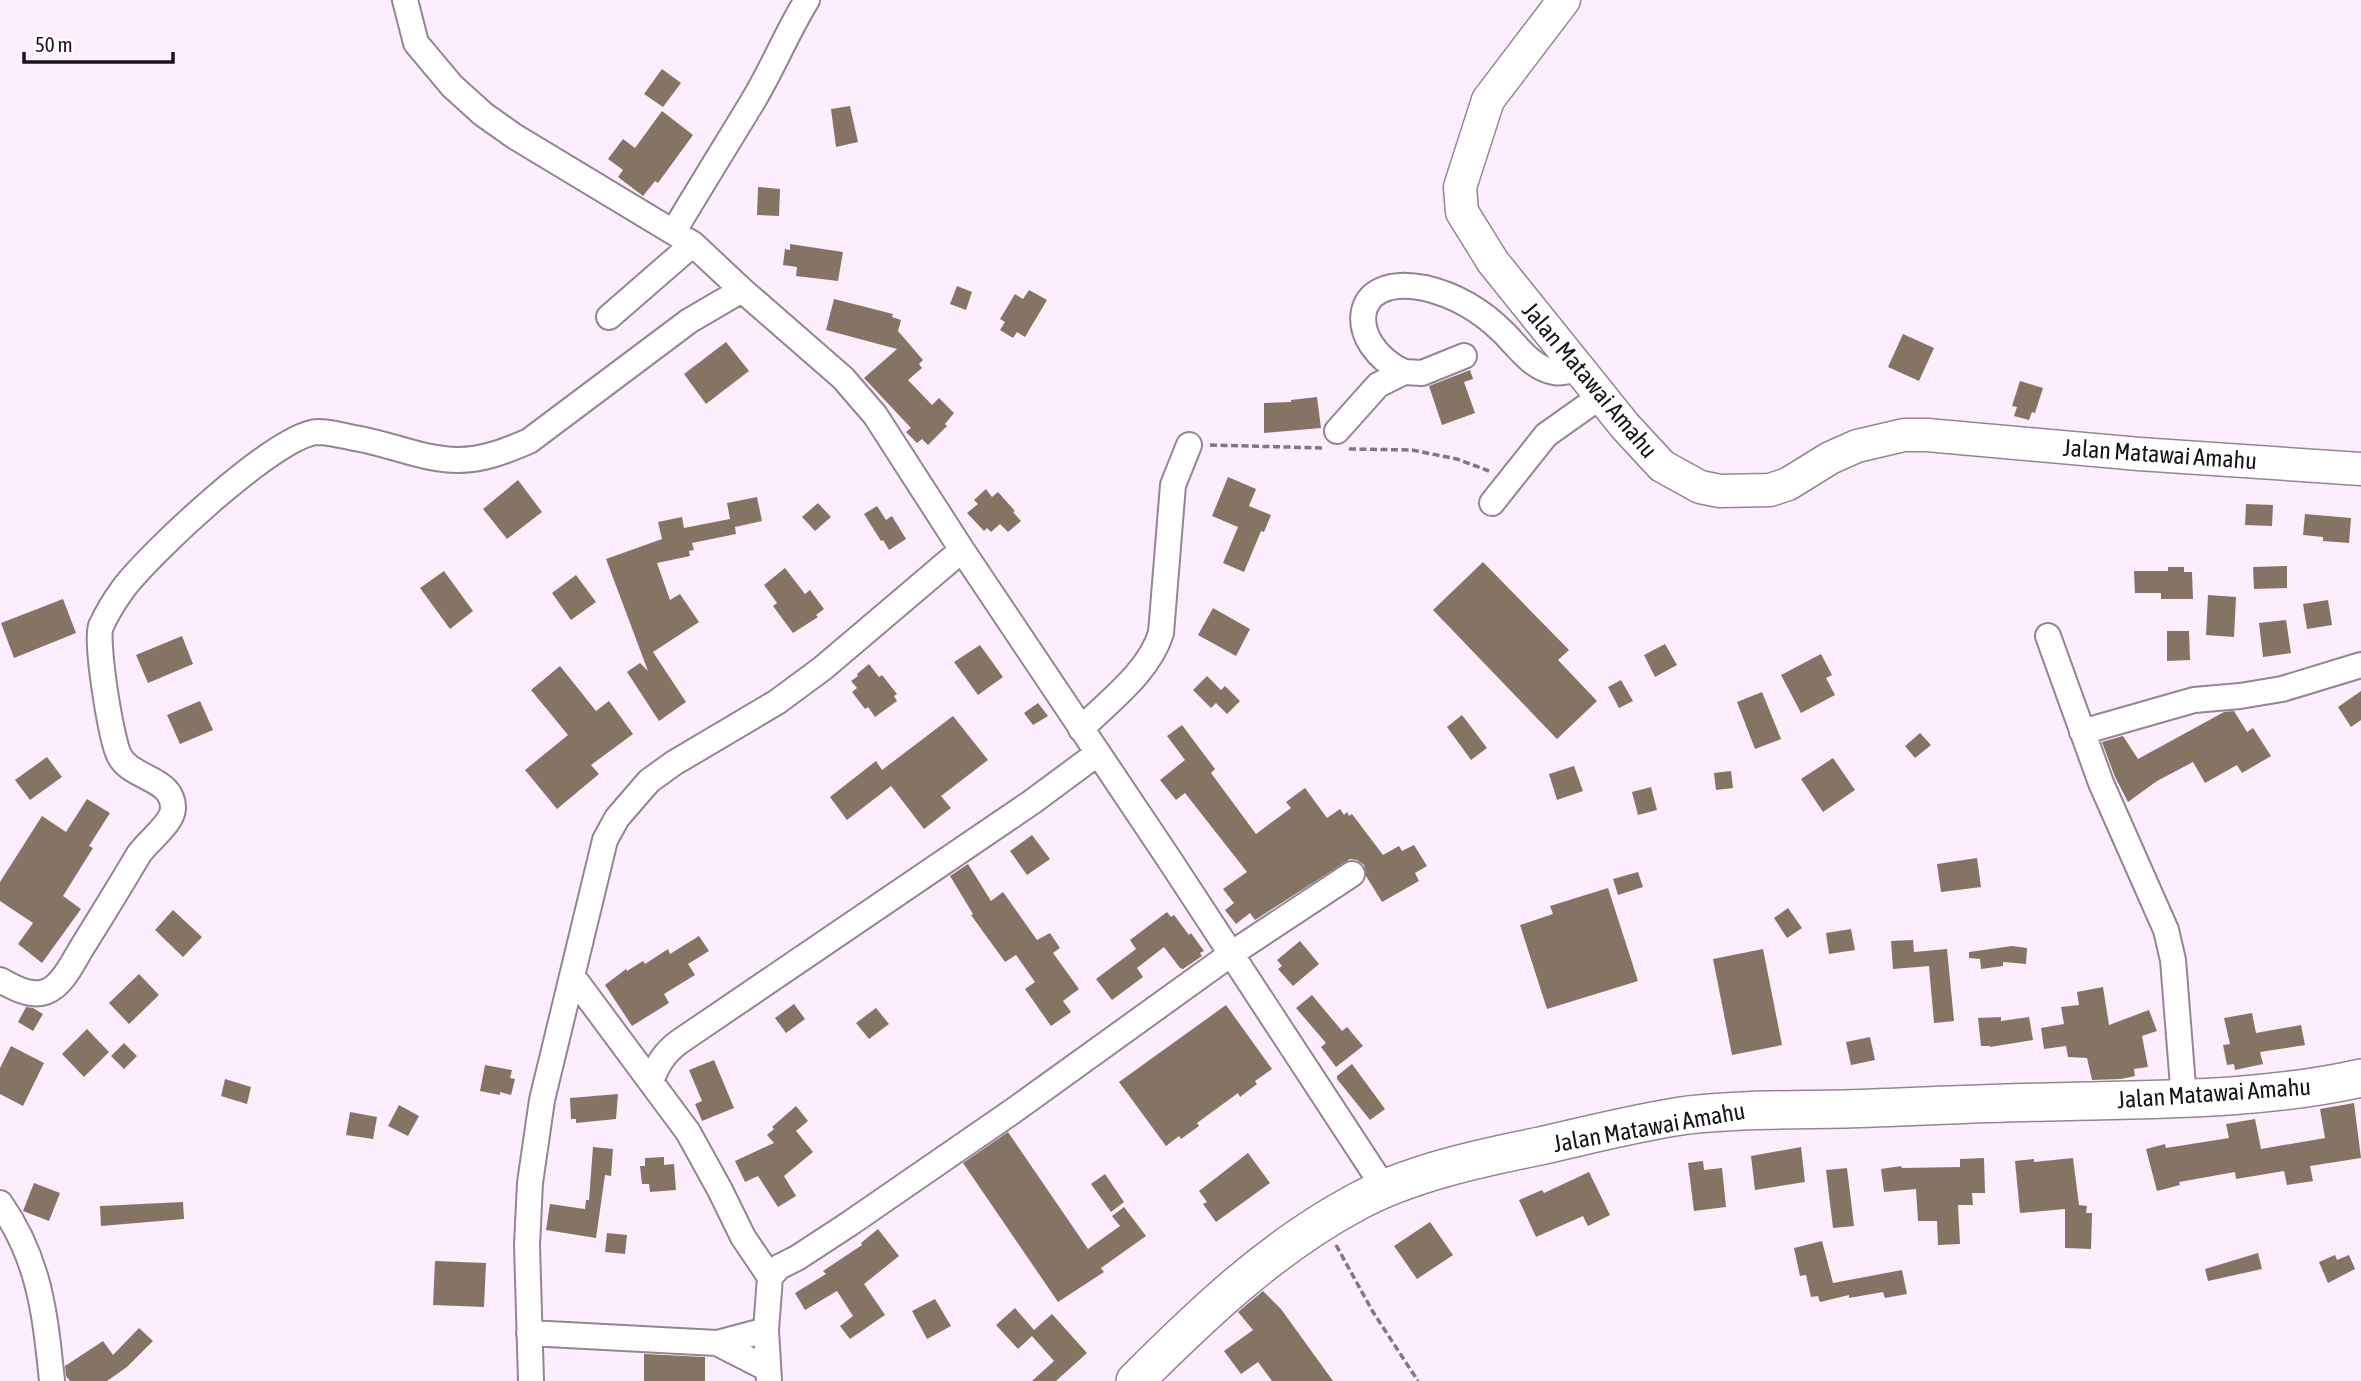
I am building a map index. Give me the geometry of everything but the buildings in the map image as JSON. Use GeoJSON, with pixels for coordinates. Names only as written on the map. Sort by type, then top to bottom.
{"type":"FeatureCollection","features":[{"type":"Feature","properties":{"kind":"highway","name":"Jalan Matawai Amahu"},"geometry":{"type":"LineString","coordinates":[[1135,1381],[1221,1298],[1277,1252],[1323,1221],[1385,1189],[1492,1156],[1685,1116],[1755,1109],[2184,1099],[2289,1090],[2361,1079]]}},
{"type":"Feature","properties":{"kind":"main road","name":"Jalan Matawai Amahu"},"geometry":{"type":"LineString","coordinates":[[1564,0],[1488,100],[1460,187],[1462,212],[1493,262],[1625,426],[1662,466],[1700,487],[1720,492],[1770,490],[1788,484],[1829,458],[1857,446],[1904,435],[1927,435],[2139,454],[2361,469]]}},
{"type":"Feature","properties":{"kind":"street"},"geometry":{"type":"LineString","coordinates":[[405,0],[416,43],[452,86],[483,114],[514,136],[684,238],[843,378],[876,415],[962,550],[1385,1189]]}},
{"type":"Feature","properties":{"kind":"street"},"geometry":{"type":"LineString","coordinates":[[610,317],[684,238],[729,137],[754,99],[790,27],[807,0]]}},
{"type":"Feature","properties":{"kind":"street"},"geometry":{"type":"LineString","coordinates":[[1390,373],[1370,341],[1362,323],[1362,312],[1366,302],[1386,289],[1423,288],[1468,304],[1485,316],[1526,357],[1541,367],[1555,373],[1580,368]]}},
{"type":"Feature","properties":{"kind":"street"},"geometry":{"type":"LineString","coordinates":[[0,980],[33,994],[54,987],[69,968],[142,849],[170,820],[173,810],[165,789],[125,764],[119,755],[105,684],[100,629],[123,589],[198,513],[233,482],[309,433],[320,432],[458,460],[503,452],[537,435],[689,321],[742,290]]}},
{"type":"Feature","properties":{"kind":"street"},"geometry":{"type":"LineString","coordinates":[[1337,430],[1390,373],[1422,373],[1464,356]]}},
{"type":"Feature","properties":{"kind":"street"},"geometry":{"type":"LineString","coordinates":[[1492,503],[1546,435],[1601,396]]}},
{"type":"Feature","properties":{"kind":"street"},"geometry":{"type":"LineString","coordinates":[[1081,729],[1138,673],[1157,645],[1161,633],[1173,485],[1189,444]]}},
{"type":"Feature","properties":{"kind":"street"},"geometry":{"type":"LineString","coordinates":[[531,1381],[527,1245],[530,1183],[542,1100],[605,840],[617,818],[649,781],[796,689],[962,550]]}},
{"type":"Feature","properties":{"kind":"street"},"geometry":{"type":"LineString","coordinates":[[2048,636],[2101,783],[2166,930],[2173,960],[2184,1099]]}},
{"type":"Feature","properties":{"kind":"street"},"geometry":{"type":"LineString","coordinates":[[2082,732],[2194,700],[2282,689],[2361,665]]}},
{"type":"Feature","properties":{"kind":"street"},"geometry":{"type":"LineString","coordinates":[[651,1081],[659,1062],[667,1051],[679,1042],[1032,802],[1098,753]]}},
{"type":"Feature","properties":{"kind":"street"},"geometry":{"type":"LineString","coordinates":[[769,1375],[766,1330],[770,1277],[779,1267],[849,1224],[1013,1111],[1231,954],[1352,874]]}},
{"type":"Feature","properties":{"kind":"street"},"geometry":{"type":"LineString","coordinates":[[573,977],[688,1132],[743,1237],[770,1277]]}},
{"type":"Feature","properties":{"kind":"street"},"geometry":{"type":"LineString","coordinates":[[0,1203],[31,1260],[38,1279],[52,1381]]}},
{"type":"Feature","properties":{"kind":"street"},"geometry":{"type":"LineString","coordinates":[[529,1333],[717,1343],[766,1330]]}},
{"type":"Feature","properties":{"kind":"street"},"geometry":{"type":"LineString","coordinates":[[717,1343],[769,1375]]}},
{"type":"Feature","properties":{"kind":"path"},"geometry":{"type":"LineString","coordinates":[[1323,1221],[1373,1312],[1418,1381]]}}]}
